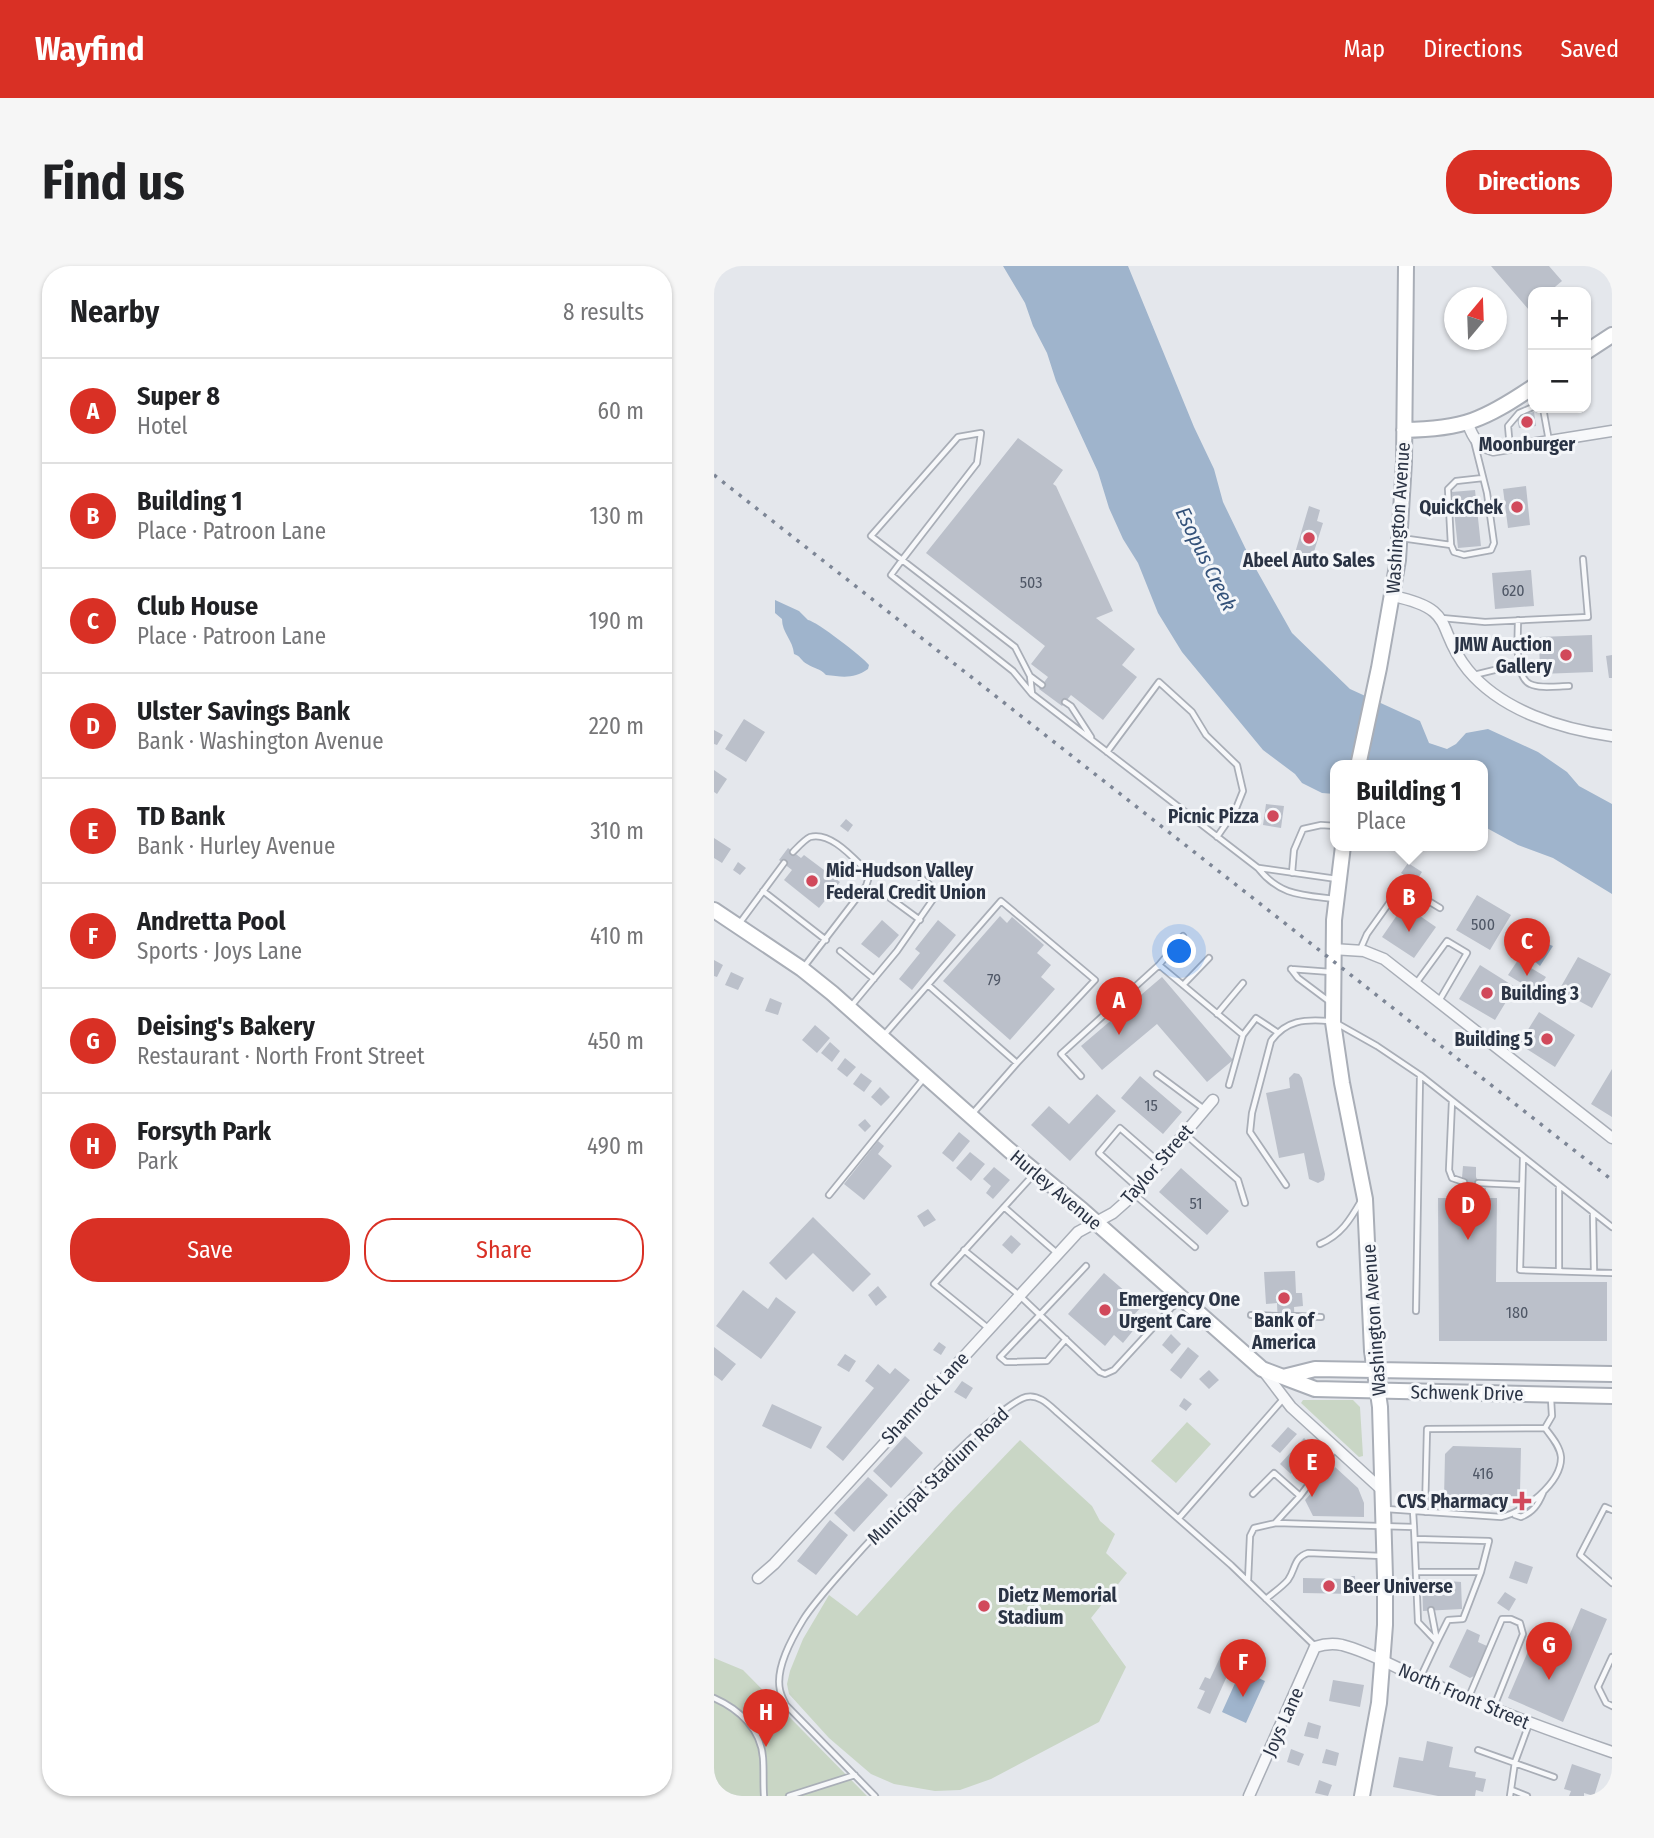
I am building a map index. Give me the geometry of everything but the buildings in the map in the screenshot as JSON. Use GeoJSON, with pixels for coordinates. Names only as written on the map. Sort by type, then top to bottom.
{"type":"FeatureCollection","features":[{"type":"Feature","properties":{"kind":"street","name":"Washington Avenue"},"geometry":{"type":"LineString","coordinates":[[1359,760],[1393,596],[1400,538],[1406,266]]}},
{"type":"Feature","properties":{"kind":"street"},"geometry":{"type":"LineString","coordinates":[[1589,350],[1612,335]]}},
{"type":"Feature","properties":{"kind":"street"},"geometry":{"type":"LineString","coordinates":[[1404,430],[1470,430],[1528,390]]}},
{"type":"Feature","properties":{"kind":"street"},"geometry":{"type":"LineString","coordinates":[[1470,430],[1484,448],[1493,450],[1612,431]]}},
{"type":"Feature","properties":{"kind":"street"},"geometry":{"type":"LineString","coordinates":[[1393,596],[1425,604],[1441,618],[1460,657],[1474,675],[1498,696],[1536,717],[1578,730],[1612,736]]}},
{"type":"Feature","properties":{"kind":"street","name":"Washington Avenue"},"geometry":{"type":"LineString","coordinates":[[1342,851],[1332,949],[1333,1004],[1342,1083],[1364,1194],[1375,1370],[1380,1407],[1385,1625],[1380,1703],[1362,1796]]}},
{"type":"Feature","properties":{"kind":"street","name":"Hurley Avenue"},"geometry":{"type":"LineString","coordinates":[[714,911],[802,969],[1096,1222],[1262,1369],[1291,1407],[1381,1489]]}},
{"type":"Feature","properties":{"kind":"street"},"geometry":{"type":"LineString","coordinates":[[1332,949],[1360,951],[1384,959],[1612,1138]]}},
{"type":"Feature","properties":{"kind":"street","name":"Taylor Street"},"geometry":{"type":"LineString","coordinates":[[1096,1222],[1113,1213],[1136,1191],[1213,1100]]}},
{"type":"Feature","properties":{"kind":"street","name":"Shamrock Lane"},"geometry":{"type":"LineString","coordinates":[[758,1578],[774,1564],[1078,1232],[1096,1222]]}},
{"type":"Feature","properties":{"kind":"street","name":"Schwenk Drive"},"geometry":{"type":"LineString","coordinates":[[1262,1369],[1315,1389],[1612,1396]]}},
{"type":"Feature","properties":{"kind":"street","name":"Schwenk Drive"},"geometry":{"type":"LineString","coordinates":[[1282,1377],[1315,1370],[1612,1374]]}},
{"type":"Feature","properties":{"kind":"street","name":"North Front Street"},"geometry":{"type":"LineString","coordinates":[[1315,1647],[1338,1644],[1362,1651],[1419,1679],[1493,1710],[1612,1752]]}},
{"type":"Feature","properties":{"kind":"street","name":"Joys Lane"},"geometry":{"type":"LineString","coordinates":[[1249,1796],[1315,1647]]}},
{"type":"Feature","properties":{"kind":"lane"},"geometry":{"type":"LineString","coordinates":[[1510,448],[1508,426],[1519,413],[1528,409]]}},
{"type":"Feature","properties":{"kind":"lane"},"geometry":{"type":"LineString","coordinates":[[1544,413],[1549,442]]}},
{"type":"Feature","properties":{"kind":"lane"},"geometry":{"type":"LineString","coordinates":[[1470,430],[1483,478],[1494,543],[1491,550],[1464,555],[1454,552],[1451,545],[1448,489],[1455,481],[1483,478]]}},
{"type":"Feature","properties":{"kind":"lane"},"geometry":{"type":"LineString","coordinates":[[1032,694],[1030,676],[1015,647],[902,560],[871,536],[958,438],[981,433],[977,463],[902,560],[891,575],[1013,671],[1032,694],[1258,868],[1268,881],[1291,894],[1336,899]]}},
{"type":"Feature","properties":{"kind":"lane"},"geometry":{"type":"LineString","coordinates":[[1400,538],[1451,545]]}},
{"type":"Feature","properties":{"kind":"lane"},"geometry":{"type":"LineString","coordinates":[[1441,618],[1485,622],[1588,617],[1583,559]]}},
{"type":"Feature","properties":{"kind":"lane"},"geometry":{"type":"LineString","coordinates":[[1518,620],[1522,678],[1528,684],[1569,686]]}},
{"type":"Feature","properties":{"kind":"lane"},"geometry":{"type":"LineString","coordinates":[[1474,675],[1519,664]]}},
{"type":"Feature","properties":{"kind":"lane"},"geometry":{"type":"LineString","coordinates":[[1030,676],[1042,685]]}},
{"type":"Feature","properties":{"kind":"lane"},"geometry":{"type":"LineString","coordinates":[[1108,752],[1159,682],[1192,712],[1206,735],[1237,765],[1242,791],[1236,811],[1217,837]]}},
{"type":"Feature","properties":{"kind":"lane"},"geometry":{"type":"LineString","coordinates":[[1065,702],[1071,706],[1093,741]]}},
{"type":"Feature","properties":{"kind":"lane"},"geometry":{"type":"LineString","coordinates":[[1292,873],[1294,850],[1303,829],[1330,826]]}},
{"type":"Feature","properties":{"kind":"lane"},"geometry":{"type":"LineString","coordinates":[[793,852],[809,838],[830,840],[867,872],[869,877],[866,887],[802,969]]}},
{"type":"Feature","properties":{"kind":"lane"},"geometry":{"type":"LineString","coordinates":[[738,926],[784,863]]}},
{"type":"Feature","properties":{"kind":"lane"},"geometry":{"type":"LineString","coordinates":[[1258,868],[1338,879]]}},
{"type":"Feature","properties":{"kind":"lane"},"geometry":{"type":"LineString","coordinates":[[849,1008],[920,920],[937,892],[912,871]]}},
{"type":"Feature","properties":{"kind":"lane"},"geometry":{"type":"LineString","coordinates":[[1360,951],[1367,934],[1402,886],[1440,908]]}},
{"type":"Feature","properties":{"kind":"lane"},"geometry":{"type":"LineString","coordinates":[[763,891],[826,940]]}},
{"type":"Feature","properties":{"kind":"lane"},"geometry":{"type":"LineString","coordinates":[[890,898],[920,920]]}},
{"type":"Feature","properties":{"kind":"lane"},"geometry":{"type":"LineString","coordinates":[[882,1038],[1001,901],[1095,981],[970,1116]]}},
{"type":"Feature","properties":{"kind":"lane"},"geometry":{"type":"LineString","coordinates":[[1081,1076],[1061,1054],[1159,965],[1182,936]]}},
{"type":"Feature","properties":{"kind":"lane"},"geometry":{"type":"LineString","coordinates":[[1416,984],[1447,940],[1467,953],[1438,1002]]}},
{"type":"Feature","properties":{"kind":"lane"},"geometry":{"type":"LineString","coordinates":[[840,951],[874,979]]}},
{"type":"Feature","properties":{"kind":"lane"},"geometry":{"type":"LineString","coordinates":[[1183,985],[1209,958]]}},
{"type":"Feature","properties":{"kind":"lane"},"geometry":{"type":"LineString","coordinates":[[1159,965],[1243,1035]]}},
{"type":"Feature","properties":{"kind":"lane"},"geometry":{"type":"LineString","coordinates":[[1332,972],[1291,969],[1298,978],[1333,1004]]}},
{"type":"Feature","properties":{"kind":"lane"},"geometry":{"type":"LineString","coordinates":[[1217,1014],[1243,983]]}},
{"type":"Feature","properties":{"kind":"lane"},"geometry":{"type":"LineString","coordinates":[[928,985],[1017,1063]]}},
{"type":"Feature","properties":{"kind":"lane"},"geometry":{"type":"LineString","coordinates":[[1229,1085],[1243,1035],[1256,1018],[1277,1032]]}},
{"type":"Feature","properties":{"kind":"lane"},"geometry":{"type":"LineString","coordinates":[[1286,1185],[1250,1132],[1252,1113],[1271,1041],[1277,1032],[1292,1023],[1310,1019],[1334,1022],[1377,1045],[1420,1075],[1612,1227]]}},
{"type":"Feature","properties":{"kind":"lane"},"geometry":{"type":"LineString","coordinates":[[1157,1073],[1205,1110]]}},
{"type":"Feature","properties":{"kind":"lane"},"geometry":{"type":"LineString","coordinates":[[1416,1311],[1420,1075]]}},
{"type":"Feature","properties":{"kind":"lane"},"geometry":{"type":"LineString","coordinates":[[829,1195],[925,1076]]}},
{"type":"Feature","properties":{"kind":"lane"},"geometry":{"type":"LineString","coordinates":[[1452,1101],[1449,1170],[1452,1178],[1464,1182]]}},
{"type":"Feature","properties":{"kind":"lane"},"geometry":{"type":"LineString","coordinates":[[1160,1163],[1120,1128],[1099,1153],[1195,1247]]}},
{"type":"Feature","properties":{"kind":"lane"},"geometry":{"type":"LineString","coordinates":[[1185,1133],[1238,1180],[1245,1203]]}},
{"type":"Feature","properties":{"kind":"lane"},"geometry":{"type":"LineString","coordinates":[[1523,1157],[1520,1270],[1612,1273]]}},
{"type":"Feature","properties":{"kind":"lane"},"geometry":{"type":"LineString","coordinates":[[989,1329],[934,1284],[1035,1172]]}},
{"type":"Feature","properties":{"kind":"lane"},"geometry":{"type":"LineString","coordinates":[[1478,1182],[1522,1185]]}},
{"type":"Feature","properties":{"kind":"lane"},"geometry":{"type":"LineString","coordinates":[[1559,1185],[1559,1271]]}},
{"type":"Feature","properties":{"kind":"lane"},"geometry":{"type":"LineString","coordinates":[[1320,1244],[1334,1238],[1342,1230],[1364,1194]]}},
{"type":"Feature","properties":{"kind":"lane"},"geometry":{"type":"LineString","coordinates":[[1004,1207],[1058,1254]]}},
{"type":"Feature","properties":{"kind":"lane"},"geometry":{"type":"LineString","coordinates":[[1592,1212],[1594,1272]]}},
{"type":"Feature","properties":{"kind":"lane"},"geometry":{"type":"LineString","coordinates":[[964,1250],[1019,1295],[1100,1372],[1111,1374],[1172,1307],[1184,1300]]}},
{"type":"Feature","properties":{"kind":"lane"},"geometry":{"type":"LineString","coordinates":[[1066,1339],[1047,1361],[1006,1362],[1000,1357],[1086,1266]]}},
{"type":"Feature","properties":{"kind":"lane"},"geometry":{"type":"LineString","coordinates":[[1251,1315],[1278,1316]]}},
{"type":"Feature","properties":{"kind":"lane"},"geometry":{"type":"LineString","coordinates":[[1294,1316],[1321,1317]]}},
{"type":"Feature","properties":{"kind":"lane"},"geometry":{"type":"LineString","coordinates":[[1545,1427],[1552,1416],[1551,1394]]}},
{"type":"Feature","properties":{"kind":"lane","name":"Municipal Stadium Road"},"geometry":{"type":"LineString","coordinates":[[875,1796],[786,1705],[780,1690],[780,1675],[786,1656],[803,1620],[824,1591],[925,1483],[1002,1411],[1016,1401],[1030,1396],[1042,1400],[1179,1518],[1315,1647]]}},
{"type":"Feature","properties":{"kind":"lane"},"geometry":{"type":"LineString","coordinates":[[1179,1518],[1284,1398]]}},
{"type":"Feature","properties":{"kind":"lane"},"geometry":{"type":"LineString","coordinates":[[1382,1509],[1501,1517],[1514,1515],[1544,1491],[1552,1481],[1561,1456],[1545,1427]]}},
{"type":"Feature","properties":{"kind":"lane"},"geometry":{"type":"LineString","coordinates":[[1425,1512],[1427,1429],[1545,1427]]}},
{"type":"Feature","properties":{"kind":"lane"},"geometry":{"type":"LineString","coordinates":[[1276,1523],[1336,1448]]}},
{"type":"Feature","properties":{"kind":"lane"},"geometry":{"type":"LineString","coordinates":[[1253,1494],[1274,1473],[1300,1496]]}},
{"type":"Feature","properties":{"kind":"lane"},"geometry":{"type":"LineString","coordinates":[[1611,1583],[1580,1555],[1605,1507],[1612,1510]]}},
{"type":"Feature","properties":{"kind":"lane"},"geometry":{"type":"LineString","coordinates":[[1413,1511],[1418,1622],[1437,1642]]}},
{"type":"Feature","properties":{"kind":"lane"},"geometry":{"type":"LineString","coordinates":[[1248,1582],[1251,1532],[1261,1525],[1276,1523],[1414,1527]]}},
{"type":"Feature","properties":{"kind":"lane"},"geometry":{"type":"LineString","coordinates":[[1415,1539],[1489,1541],[1481,1572],[1462,1619],[1448,1620],[1419,1679]]}},
{"type":"Feature","properties":{"kind":"lane"},"geometry":{"type":"LineString","coordinates":[[1266,1599],[1290,1577],[1297,1559],[1302,1555],[1383,1556]]}},
{"type":"Feature","properties":{"kind":"lane"},"geometry":{"type":"LineString","coordinates":[[1416,1572],[1481,1572]]}},
{"type":"Feature","properties":{"kind":"lane"},"geometry":{"type":"LineString","coordinates":[[1430,1572],[1430,1579]]}},
{"type":"Feature","properties":{"kind":"lane"},"geometry":{"type":"LineString","coordinates":[[1431,1610],[1437,1642]]}},
{"type":"Feature","properties":{"kind":"lane"},"geometry":{"type":"LineString","coordinates":[[1468,1699],[1502,1619],[1511,1619],[1520,1623],[1523,1634],[1493,1710]]}},
{"type":"Feature","properties":{"kind":"lane"},"geometry":{"type":"LineString","coordinates":[[1612,1657],[1598,1687],[1606,1703],[1612,1706]]}},
{"type":"Feature","properties":{"kind":"lane"},"geometry":{"type":"LineString","coordinates":[[714,1698],[746,1719],[759,1736],[764,1759],[764,1796]]}},
{"type":"Feature","properties":{"kind":"lane"},"geometry":{"type":"LineString","coordinates":[[1527,1796],[1511,1793],[1515,1762],[1529,1724]]}},
{"type":"Feature","properties":{"kind":"lane"},"geometry":{"type":"LineString","coordinates":[[1479,1750],[1554,1776]]}},
{"type":"Feature","properties":{"kind":"lane"},"geometry":{"type":"LineString","coordinates":[[789,1796],[855,1775]]}},
{"type":"Feature","properties":{"kind":"green space"},"geometry":{"type":"Polygon","coordinates":[[[1303,1400],[1353,1400],[1360,1407],[1363,1456],[1359,1457],[1301,1403],[1303,1400]]]}},
{"type":"Feature","properties":{"kind":"green space"},"geometry":{"type":"Polygon","coordinates":[[[1187,1422],[1211,1444],[1176,1483],[1151,1461],[1187,1422]]]}},
{"type":"Feature","properties":{"kind":"green space","name":"Dietz Memorial Stadium"},"geometry":{"type":"Polygon","coordinates":[[[1020,1440],[1092,1506],[1100,1521],[1115,1534],[1106,1553],[1127,1573],[1091,1618],[1126,1667],[1099,1722],[991,1779],[960,1790],[935,1791],[894,1784],[871,1774],[829,1738],[789,1694],[787,1684],[790,1671],[803,1639],[829,1595],[857,1616],[1020,1440]]]}},
{"type":"Feature","properties":{"kind":"green space"},"geometry":{"type":"Polygon","coordinates":[[[714,1658],[743,1670],[867,1796],[714,1796],[714,1658]]]}},
{"type":"Feature","properties":{"kind":"water","name":"Esopus Creek"},"geometry":{"type":"Polygon","coordinates":[[[1003,266],[1128,266],[1214,469],[1223,502],[1252,562],[1292,633],[1350,689],[1420,721],[1429,743],[1447,749],[1466,733],[1488,729],[1538,752],[1567,772],[1579,786],[1612,804],[1612,894],[1553,858],[1518,845],[1488,829],[1488,760],[1330,760],[1330,794],[1322,793],[1302,783],[1295,774],[1263,750],[1182,652],[1158,613],[1138,563],[1109,508],[1098,472],[1056,381],[1025,303],[1003,266]]]}},
{"type":"Feature","properties":{"kind":"water"},"geometry":{"type":"Polygon","coordinates":[[[775,600],[799,611],[839,640],[869,665],[868,669],[853,676],[826,675],[805,663],[794,654],[782,619],[775,613],[775,600]]]}},
{"type":"Feature","properties":{"kind":"water"},"geometry":{"type":"Polygon","coordinates":[[[1520,933],[1553,946],[1540,966],[1514,944],[1520,933]]]}},
{"type":"Feature","properties":{"kind":"water"},"geometry":{"type":"Polygon","coordinates":[[[1241,1670],[1265,1681],[1246,1723],[1222,1712],[1241,1670]]]}},
{"type":"Feature","properties":{"kind":"railway"},"geometry":{"type":"LineString","coordinates":[[714,475],[1612,1180]]}},
{"type":"Feature","properties":{"kind":"place","name":"Moonburger"},"geometry":{"type":"Point","coordinates":[1527,422]}},
{"type":"Feature","properties":{"kind":"place","name":"QuickChek"},"geometry":{"type":"Point","coordinates":[1517,507]}},
{"type":"Feature","properties":{"kind":"place","name":"Abeel Auto Sales"},"geometry":{"type":"Point","coordinates":[1309,538]}},
{"type":"Feature","properties":{"kind":"place","name":"JMW Auction Gallery"},"geometry":{"type":"Point","coordinates":[1566,655]}},
{"type":"Feature","properties":{"kind":"place","name":"Picnic Pizza"},"geometry":{"type":"Point","coordinates":[1273,816]}},
{"type":"Feature","properties":{"kind":"place","name":"Mid-Hudson Valley Federal Credit Union"},"geometry":{"type":"Point","coordinates":[812,881]}},
{"type":"Feature","properties":{"kind":"place","name":"Building 1"},"geometry":{"type":"Point","coordinates":[1409,932]}},
{"type":"Feature","properties":{"kind":"place","name":"Club House"},"geometry":{"type":"Point","coordinates":[1527,976]}},
{"type":"Feature","properties":{"kind":"place","name":"Building 3"},"geometry":{"type":"Point","coordinates":[1487,993]}},
{"type":"Feature","properties":{"kind":"place","name":"Super 8"},"geometry":{"type":"Point","coordinates":[1119,1035]}},
{"type":"Feature","properties":{"kind":"place","name":"Building 5"},"geometry":{"type":"Point","coordinates":[1547,1039]}},
{"type":"Feature","properties":{"kind":"place","name":"Ulster Savings Bank"},"geometry":{"type":"Point","coordinates":[1468,1240]}},
{"type":"Feature","properties":{"kind":"place","name":"Bank of America"},"geometry":{"type":"Point","coordinates":[1284,1298]}},
{"type":"Feature","properties":{"kind":"place","name":"Emergency One Urgent Care"},"geometry":{"type":"Point","coordinates":[1105,1310]}},
{"type":"Feature","properties":{"kind":"place","name":"TD Bank"},"geometry":{"type":"Point","coordinates":[1312,1497]}},
{"type":"Feature","properties":{"kind":"place","name":"CVS Pharmacy"},"geometry":{"type":"Point","coordinates":[1522,1501]}},
{"type":"Feature","properties":{"kind":"place","name":"Beer Universe"},"geometry":{"type":"Point","coordinates":[1329,1586]}},
{"type":"Feature","properties":{"kind":"place","name":"Dietz Memorial Stadium"},"geometry":{"type":"Point","coordinates":[984,1606]}},
{"type":"Feature","properties":{"kind":"place","name":"Deising's Bakery"},"geometry":{"type":"Point","coordinates":[1549,1680]}},
{"type":"Feature","properties":{"kind":"place","name":"Andretta Pool"},"geometry":{"type":"Point","coordinates":[1243,1697]}},
{"type":"Feature","properties":{"kind":"place","name":"Forsyth Park"},"geometry":{"type":"Point","coordinates":[766,1747]}}]}
